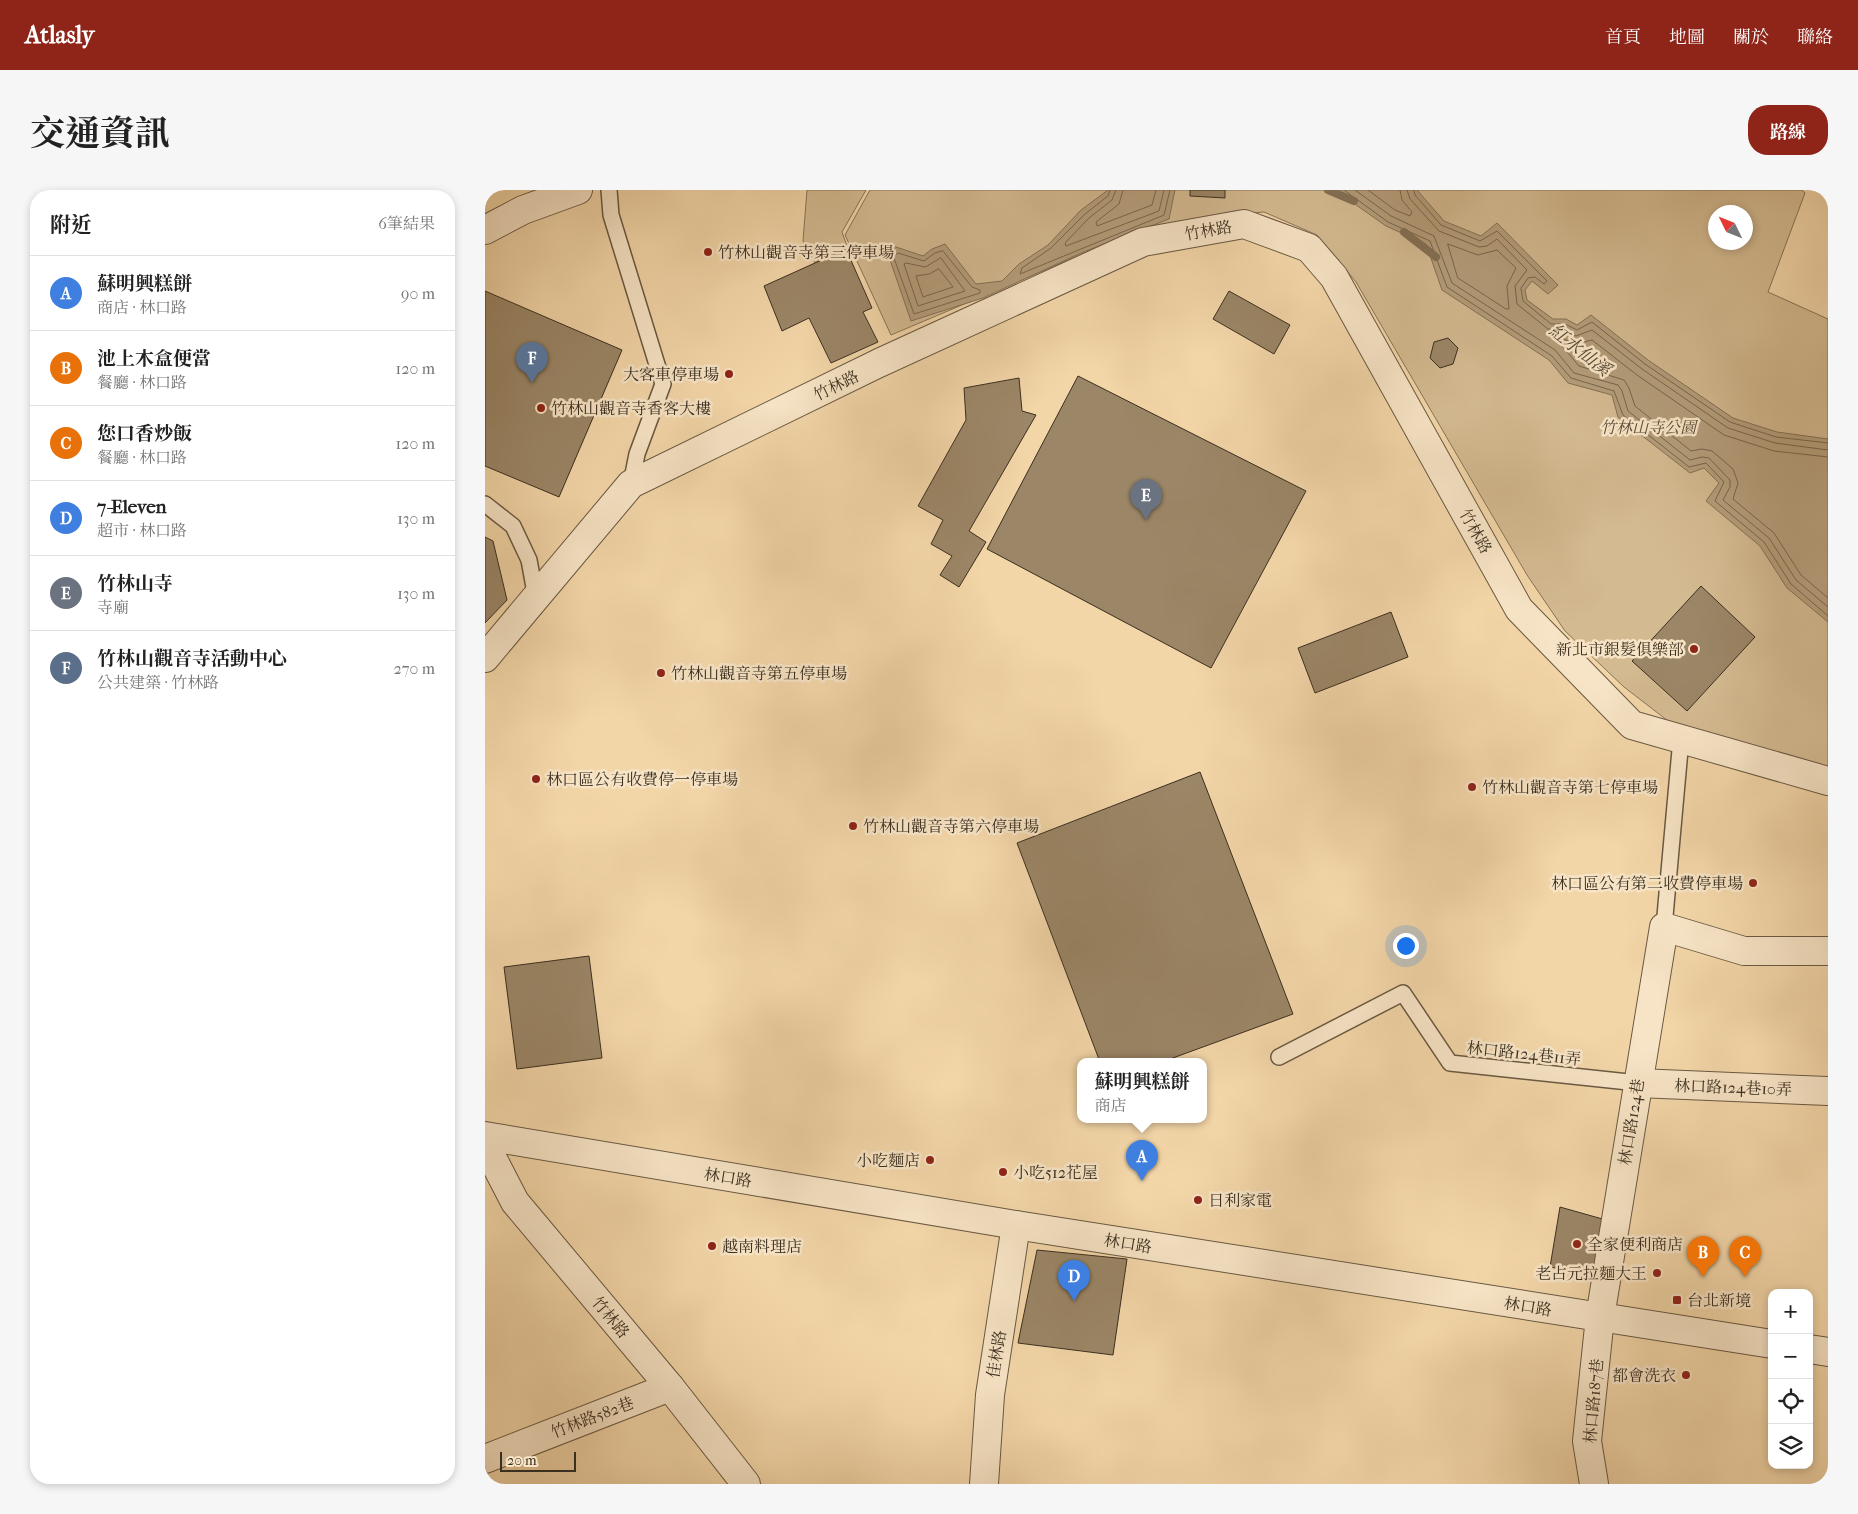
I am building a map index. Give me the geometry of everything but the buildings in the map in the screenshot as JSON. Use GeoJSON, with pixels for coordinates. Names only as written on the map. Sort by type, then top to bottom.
{"type":"FeatureCollection","features":[{"type":"Feature","properties":{"kind":"street"},"geometry":{"type":"LineString","coordinates":[[485,230],[523,210],[578,190]]}},
{"type":"Feature","properties":{"kind":"street","name":"竹林路"},"geometry":{"type":"LineString","coordinates":[[485,658],[631,484],[879,364],[1143,242],[1244,224],[1309,248],[1334,277],[1519,609],[1632,725],[1828,781]]}},
{"type":"Feature","properties":{"kind":"street"},"geometry":{"type":"LineString","coordinates":[[1664,927],[1744,951],[1828,951]]}},
{"type":"Feature","properties":{"kind":"street","name":"林口路124巷"},"geometry":{"type":"LineString","coordinates":[[1600,1318],[1664,927]]}},
{"type":"Feature","properties":{"kind":"street","name":"林口路124巷10弄"},"geometry":{"type":"LineString","coordinates":[[1638,1083],[1828,1091]]}},
{"type":"Feature","properties":{"kind":"street","name":"林口路"},"geometry":{"type":"LineString","coordinates":[[485,1136],[1015,1225],[1768,1343]]}},
{"type":"Feature","properties":{"kind":"street","name":"竹林路"},"geometry":{"type":"LineString","coordinates":[[485,1144],[515,1202],[670,1387],[746,1484]]}},
{"type":"Feature","properties":{"kind":"street","name":"佳林路"},"geometry":{"type":"LineString","coordinates":[[984,1484],[990,1395],[1015,1225]]}},
{"type":"Feature","properties":{"kind":"street","name":"林口路187巷"},"geometry":{"type":"LineString","coordinates":[[1595,1484],[1587,1441],[1600,1318]]}},
{"type":"Feature","properties":{"kind":"street"},"geometry":{"type":"LineString","coordinates":[[1813,1350],[1828,1352]]}},
{"type":"Feature","properties":{"kind":"street","name":"竹林路582巷"},"geometry":{"type":"LineString","coordinates":[[485,1459],[670,1387]]}},
{"type":"Feature","properties":{"kind":"lane"},"geometry":{"type":"LineString","coordinates":[[609,190],[611,215],[663,384],[637,454],[631,484]]}},
{"type":"Feature","properties":{"kind":"lane"},"geometry":{"type":"LineString","coordinates":[[485,504],[513,526],[529,560],[536,598]]}},
{"type":"Feature","properties":{"kind":"lane"},"geometry":{"type":"LineString","coordinates":[[1664,927],[1681,739]]}},
{"type":"Feature","properties":{"kind":"lane","name":"林口路124巷11弄"},"geometry":{"type":"LineString","coordinates":[[1279,1057],[1403,993],[1450,1063],[1638,1083]]}},
{"type":"Feature","properties":{"kind":"green space"},"geometry":{"type":"Polygon","coordinates":[[[807,190],[866,190],[842,232],[847,246],[815,263],[803,241],[807,190]]]}},
{"type":"Feature","properties":{"kind":"green space","name":"竹林山寺公園"},"geometry":{"type":"Polygon","coordinates":[[[870,190],[1802,190],[1805,193],[1768,292],[1828,319],[1828,778],[1685,734],[1624,687],[1565,631],[1527,575],[1356,282],[1317,235],[1264,212],[1199,218],[1111,242],[891,335],[845,235],[870,190]]]}},
{"type":"Feature","properties":{"kind":"water"},"geometry":{"type":"Polygon","coordinates":[[[1108,190],[1175,190],[1169,219],[1081,253],[983,298],[911,321],[889,257],[893,246],[923,256],[932,249],[945,244],[976,284],[1002,281],[1019,264],[1048,245],[1081,210],[1108,190]]]}},
{"type":"Feature","properties":{"kind":"water"},"geometry":{"type":"Polygon","coordinates":[[[1335,190],[1417,190],[1444,221],[1481,236],[1497,223],[1558,285],[1548,294],[1532,281],[1525,290],[1527,300],[1553,319],[1566,319],[1577,325],[1591,315],[1648,360],[1733,418],[1777,432],[1828,439],[1828,622],[1787,588],[1760,546],[1706,501],[1719,483],[1704,468],[1690,473],[1618,417],[1612,395],[1568,383],[1549,360],[1442,290],[1426,244],[1386,226],[1335,190]]]}},
{"type":"Feature","properties":{"kind":"waterway","name":"紅水仙溪"},"geometry":{"type":"LineString","coordinates":[[1328,190],[1354,201]]}},
{"type":"Feature","properties":{"kind":"waterway","name":"紅水仙溪"},"geometry":{"type":"LineString","coordinates":[[1404,232],[1436,257]]}},
{"type":"Feature","properties":{"kind":"place","name":"竹林山觀音寺第三停車場"},"geometry":{"type":"Point","coordinates":[708,252]}},
{"type":"Feature","properties":{"kind":"place","name":"大客車停車場"},"geometry":{"type":"Point","coordinates":[729,374]}},
{"type":"Feature","properties":{"kind":"place","name":"竹林山觀音寺活動中心"},"geometry":{"type":"Point","coordinates":[532,383]}},
{"type":"Feature","properties":{"kind":"place","name":"竹林山觀音寺香客大樓"},"geometry":{"type":"Point","coordinates":[541,408]}},
{"type":"Feature","properties":{"kind":"place","name":"竹林山寺"},"geometry":{"type":"Point","coordinates":[1146,520]}},
{"type":"Feature","properties":{"kind":"place","name":"新北市銀髮俱樂部"},"geometry":{"type":"Point","coordinates":[1694,649]}},
{"type":"Feature","properties":{"kind":"place","name":"竹林山觀音寺第五停車場"},"geometry":{"type":"Point","coordinates":[661,673]}},
{"type":"Feature","properties":{"kind":"place","name":"林口區公有收費停一停車場"},"geometry":{"type":"Point","coordinates":[536,779]}},
{"type":"Feature","properties":{"kind":"place","name":"竹林山觀音寺第七停車場"},"geometry":{"type":"Point","coordinates":[1472,787]}},
{"type":"Feature","properties":{"kind":"place","name":"竹林山觀音寺第六停車場"},"geometry":{"type":"Point","coordinates":[853,826]}},
{"type":"Feature","properties":{"kind":"place","name":"林口區公有第二收費停車場"},"geometry":{"type":"Point","coordinates":[1753,883]}},
{"type":"Feature","properties":{"kind":"place","name":"小吃麵店"},"geometry":{"type":"Point","coordinates":[930,1160]}},
{"type":"Feature","properties":{"kind":"place","name":"小吃512花屋"},"geometry":{"type":"Point","coordinates":[1003,1172]}},
{"type":"Feature","properties":{"kind":"place","name":"蘇明興糕餅"},"geometry":{"type":"Point","coordinates":[1142,1181]}},
{"type":"Feature","properties":{"kind":"place","name":"日利家電"},"geometry":{"type":"Point","coordinates":[1198,1200]}},
{"type":"Feature","properties":{"kind":"place","name":"全家便利商店"},"geometry":{"type":"Point","coordinates":[1577,1244]}},
{"type":"Feature","properties":{"kind":"place","name":"越南料理店"},"geometry":{"type":"Point","coordinates":[712,1246]}},
{"type":"Feature","properties":{"kind":"place","name":"老占元拉麵大王"},"geometry":{"type":"Point","coordinates":[1657,1273]}},
{"type":"Feature","properties":{"kind":"place","name":"池上木盒便當"},"geometry":{"type":"Point","coordinates":[1703,1277]}},
{"type":"Feature","properties":{"kind":"place","name":"您口香炒飯"},"geometry":{"type":"Point","coordinates":[1745,1277]}},
{"type":"Feature","properties":{"kind":"place","name":"台北新境"},"geometry":{"type":"Point","coordinates":[1677,1300]}},
{"type":"Feature","properties":{"kind":"place","name":"7-Eleven"},"geometry":{"type":"Point","coordinates":[1074,1301]}},
{"type":"Feature","properties":{"kind":"place","name":"都會洗衣"},"geometry":{"type":"Point","coordinates":[1686,1375]}}]}
